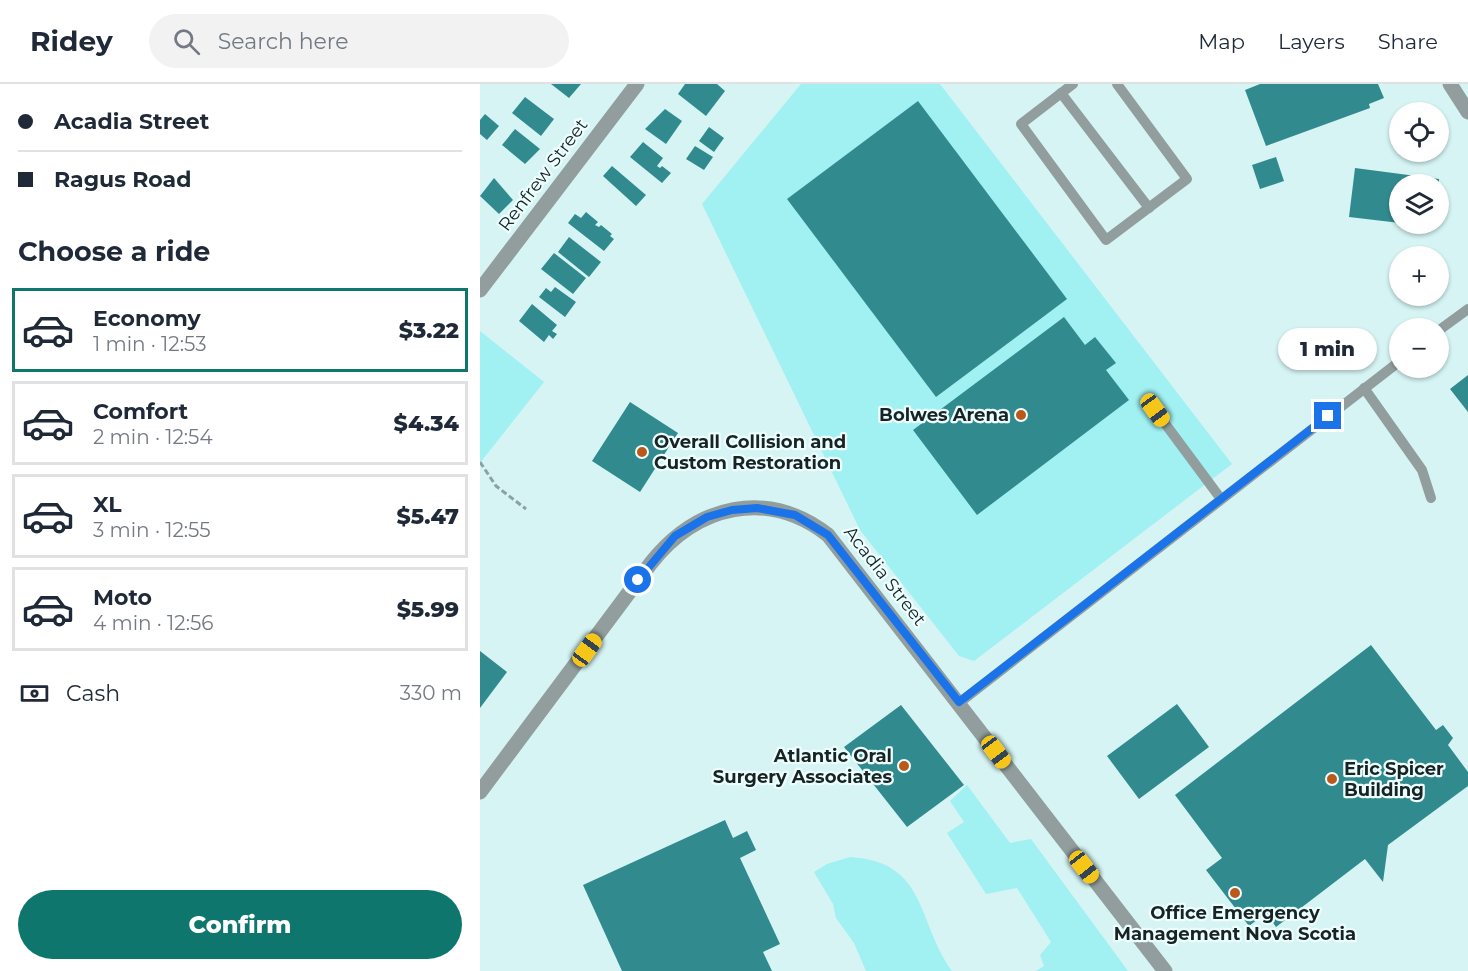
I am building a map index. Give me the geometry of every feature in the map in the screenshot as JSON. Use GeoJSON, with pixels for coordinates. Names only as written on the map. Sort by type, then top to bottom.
{"type":"FeatureCollection","features":[{"type":"Feature","properties":{"kind":"street","name":"Renfrew Street"},"geometry":{"type":"LineString","coordinates":[[480,290],[637,84]]}},
{"type":"Feature","properties":{"kind":"street"},"geometry":{"type":"LineString","coordinates":[[1450,84],[1468,112]]}},
{"type":"Feature","properties":{"kind":"street","name":"Acadia Street"},"geometry":{"type":"LineString","coordinates":[[480,792],[665,545],[696,522],[732,510],[757,508],[783,512],[806,520],[828,535],[1165,971]]}},
{"type":"Feature","properties":{"kind":"lane"},"geometry":{"type":"LineString","coordinates":[[1073,84],[1021,124],[1106,240],[1187,179],[1117,84]]}},
{"type":"Feature","properties":{"kind":"lane"},"geometry":{"type":"LineString","coordinates":[[1061,93],[1149,208]]}},
{"type":"Feature","properties":{"kind":"lane"},"geometry":{"type":"LineString","coordinates":[[1449,323],[1468,309]]}},
{"type":"Feature","properties":{"kind":"lane"},"geometry":{"type":"LineString","coordinates":[[959,702],[1389,369]]}},
{"type":"Feature","properties":{"kind":"lane"},"geometry":{"type":"LineString","coordinates":[[1364,388],[1422,470],[1431,498]]}},
{"type":"Feature","properties":{"kind":"lane"},"geometry":{"type":"LineString","coordinates":[[1155,410],[1221,499]]}},
{"type":"Feature","properties":{"kind":"path"},"geometry":{"type":"LineString","coordinates":[[480,462],[496,486],[526,509]]}},
{"type":"Feature","properties":{"kind":"shaded area"},"geometry":{"type":"Polygon","coordinates":[[[801,84],[940,84],[1232,464],[974,661],[959,656],[860,530],[702,204],[801,84]]]}},
{"type":"Feature","properties":{"kind":"shaded area"},"geometry":{"type":"Polygon","coordinates":[[[480,331],[544,382],[480,463],[480,331]]]}},
{"type":"Feature","properties":{"kind":"shaded area"},"geometry":{"type":"Polygon","coordinates":[[[967,785],[1010,843],[1031,839],[1128,971],[1036,971],[1044,966],[1040,955],[1051,942],[1017,888],[986,894],[947,833],[964,822],[950,801],[967,785]]]}},
{"type":"Feature","properties":{"kind":"shaded area"},"geometry":{"type":"Polygon","coordinates":[[[850,857],[875,861],[894,870],[907,882],[917,897],[940,952],[952,971],[866,971],[854,943],[836,918],[833,904],[814,872],[827,864],[850,857]]]}},
{"type":"Feature","properties":{"kind":"building"},"geometry":{"type":"Polygon","coordinates":[[[551,84],[581,84],[569,98],[551,84]]]}},
{"type":"Feature","properties":{"kind":"building"},"geometry":{"type":"Polygon","coordinates":[[[685,84],[717,84],[725,91],[706,116],[678,94],[685,84]]]}},
{"type":"Feature","properties":{"kind":"building"},"geometry":{"type":"Polygon","coordinates":[[[1260,84],[1378,84],[1384,98],[1369,104],[1370,108],[1266,146],[1245,90],[1260,84]]]}},
{"type":"Feature","properties":{"kind":"building"},"geometry":{"type":"Polygon","coordinates":[[[525,97],[554,119],[541,136],[512,113],[525,97]]]}},
{"type":"Feature","properties":{"kind":"building"},"geometry":{"type":"Polygon","coordinates":[[[918,101],[1067,299],[936,397],[787,199],[918,101]]]}},
{"type":"Feature","properties":{"kind":"building"},"geometry":{"type":"Polygon","coordinates":[[[665,109],[682,121],[666,144],[645,129],[665,109]]]}},
{"type":"Feature","properties":{"kind":"building"},"geometry":{"type":"Polygon","coordinates":[[[485,114],[499,126],[487,140],[480,134],[480,120],[485,114]]]}},
{"type":"Feature","properties":{"kind":"building"},"geometry":{"type":"Polygon","coordinates":[[[709,127],[724,138],[714,152],[699,141],[709,127]]]}},
{"type":"Feature","properties":{"kind":"building"},"geometry":{"type":"Polygon","coordinates":[[[515,129],[540,149],[525,164],[502,145],[515,129]]]}},
{"type":"Feature","properties":{"kind":"building"},"geometry":{"type":"Polygon","coordinates":[[[643,142],[663,158],[657,166],[660,168],[662,166],[671,173],[662,183],[630,157],[643,142]]]}},
{"type":"Feature","properties":{"kind":"building"},"geometry":{"type":"Polygon","coordinates":[[[695,146],[713,157],[704,170],[686,159],[695,146]]]}},
{"type":"Feature","properties":{"kind":"building"},"geometry":{"type":"Polygon","coordinates":[[[1276,157],[1284,181],[1260,189],[1252,165],[1276,157]]]}},
{"type":"Feature","properties":{"kind":"building"},"geometry":{"type":"Polygon","coordinates":[[[612,166],[646,195],[636,206],[603,176],[612,166]]]}},
{"type":"Feature","properties":{"kind":"building"},"geometry":{"type":"Polygon","coordinates":[[[1355,168],[1401,174],[1389,174],[1389,222],[1349,217],[1355,168]]]}},
{"type":"Feature","properties":{"kind":"building"},"geometry":{"type":"Polygon","coordinates":[[[494,178],[513,200],[499,214],[480,196],[494,178]]]}},
{"type":"Feature","properties":{"kind":"building"},"geometry":{"type":"Polygon","coordinates":[[[586,212],[598,222],[595,225],[599,227],[601,225],[612,234],[610,236],[614,239],[604,251],[568,223],[575,214],[581,218],[586,212]]]}},
{"type":"Feature","properties":{"kind":"building"},"geometry":{"type":"Polygon","coordinates":[[[569,237],[601,262],[589,277],[558,252],[569,237]]]}},
{"type":"Feature","properties":{"kind":"building"},"geometry":{"type":"Polygon","coordinates":[[[554,253],[586,278],[573,294],[541,269],[554,253]]]}},
{"type":"Feature","properties":{"kind":"building"},"geometry":{"type":"Polygon","coordinates":[[[555,287],[576,302],[565,317],[539,297],[546,288],[551,292],[555,287]]]}},
{"type":"Feature","properties":{"kind":"building"},"geometry":{"type":"Polygon","coordinates":[[[532,304],[557,325],[552,331],[557,334],[553,339],[549,335],[544,342],[519,321],[532,304]]]}},
{"type":"Feature","properties":{"kind":"building","name":"Bolwes Arena"},"geometry":{"type":"Polygon","coordinates":[[[1064,317],[1085,345],[1095,337],[1116,363],[1106,370],[1129,400],[977,515],[913,430],[1064,317]]]}},
{"type":"Feature","properties":{"kind":"building"},"geometry":{"type":"Polygon","coordinates":[[[1468,375],[1468,412],[1450,389],[1468,375]]]}},
{"type":"Feature","properties":{"kind":"building"},"geometry":{"type":"Polygon","coordinates":[[[630,402],[678,433],[640,492],[592,461],[630,402]]]}},
{"type":"Feature","properties":{"kind":"building","name":"Eric Spicer Building"},"geometry":{"type":"Polygon","coordinates":[[[1371,645],[1436,730],[1443,725],[1453,738],[1448,745],[1468,772],[1468,786],[1388,845],[1383,882],[1365,859],[1276,927],[1266,913],[1249,926],[1206,870],[1222,858],[1175,795],[1371,645]]]}},
{"type":"Feature","properties":{"kind":"building"},"geometry":{"type":"Polygon","coordinates":[[[480,651],[507,672],[480,708],[480,651]]]}},
{"type":"Feature","properties":{"kind":"building"},"geometry":{"type":"Polygon","coordinates":[[[1177,704],[1209,747],[1139,799],[1107,756],[1177,704]]]}},
{"type":"Feature","properties":{"kind":"building","name":"Atlantic Oral Surgery Associates"},"geometry":{"type":"Polygon","coordinates":[[[901,705],[964,785],[907,827],[844,747],[901,705]]]}},
{"type":"Feature","properties":{"kind":"building"},"geometry":{"type":"Polygon","coordinates":[[[725,820],[733,838],[747,831],[756,850],[740,858],[780,944],[763,952],[772,971],[622,971],[583,885],[725,820]]]}},
{"type":"Feature","properties":{"kind":"place","name":"Bolwes Arena"},"geometry":{"type":"Point","coordinates":[1021,415]}},
{"type":"Feature","properties":{"kind":"place","name":"Overall Collision and Custom Restoration"},"geometry":{"type":"Point","coordinates":[642,452]}},
{"type":"Feature","properties":{"kind":"place","name":"Atlantic Oral Surgery Associates"},"geometry":{"type":"Point","coordinates":[904,766]}},
{"type":"Feature","properties":{"kind":"place","name":"Eric Spicer Building"},"geometry":{"type":"Point","coordinates":[1332,779]}},
{"type":"Feature","properties":{"kind":"place","name":"Office Emergency Management Nova Scotia"},"geometry":{"type":"Point","coordinates":[1235,893]}},
{"type":"Feature","properties":{"kind":"route"},"geometry":{"type":"LineString","coordinates":[[638,580],[665,545],[675,536],[707,517],[744,508],[770,509],[795,515],[828,535],[959,702],[1328,416]]}}]}
